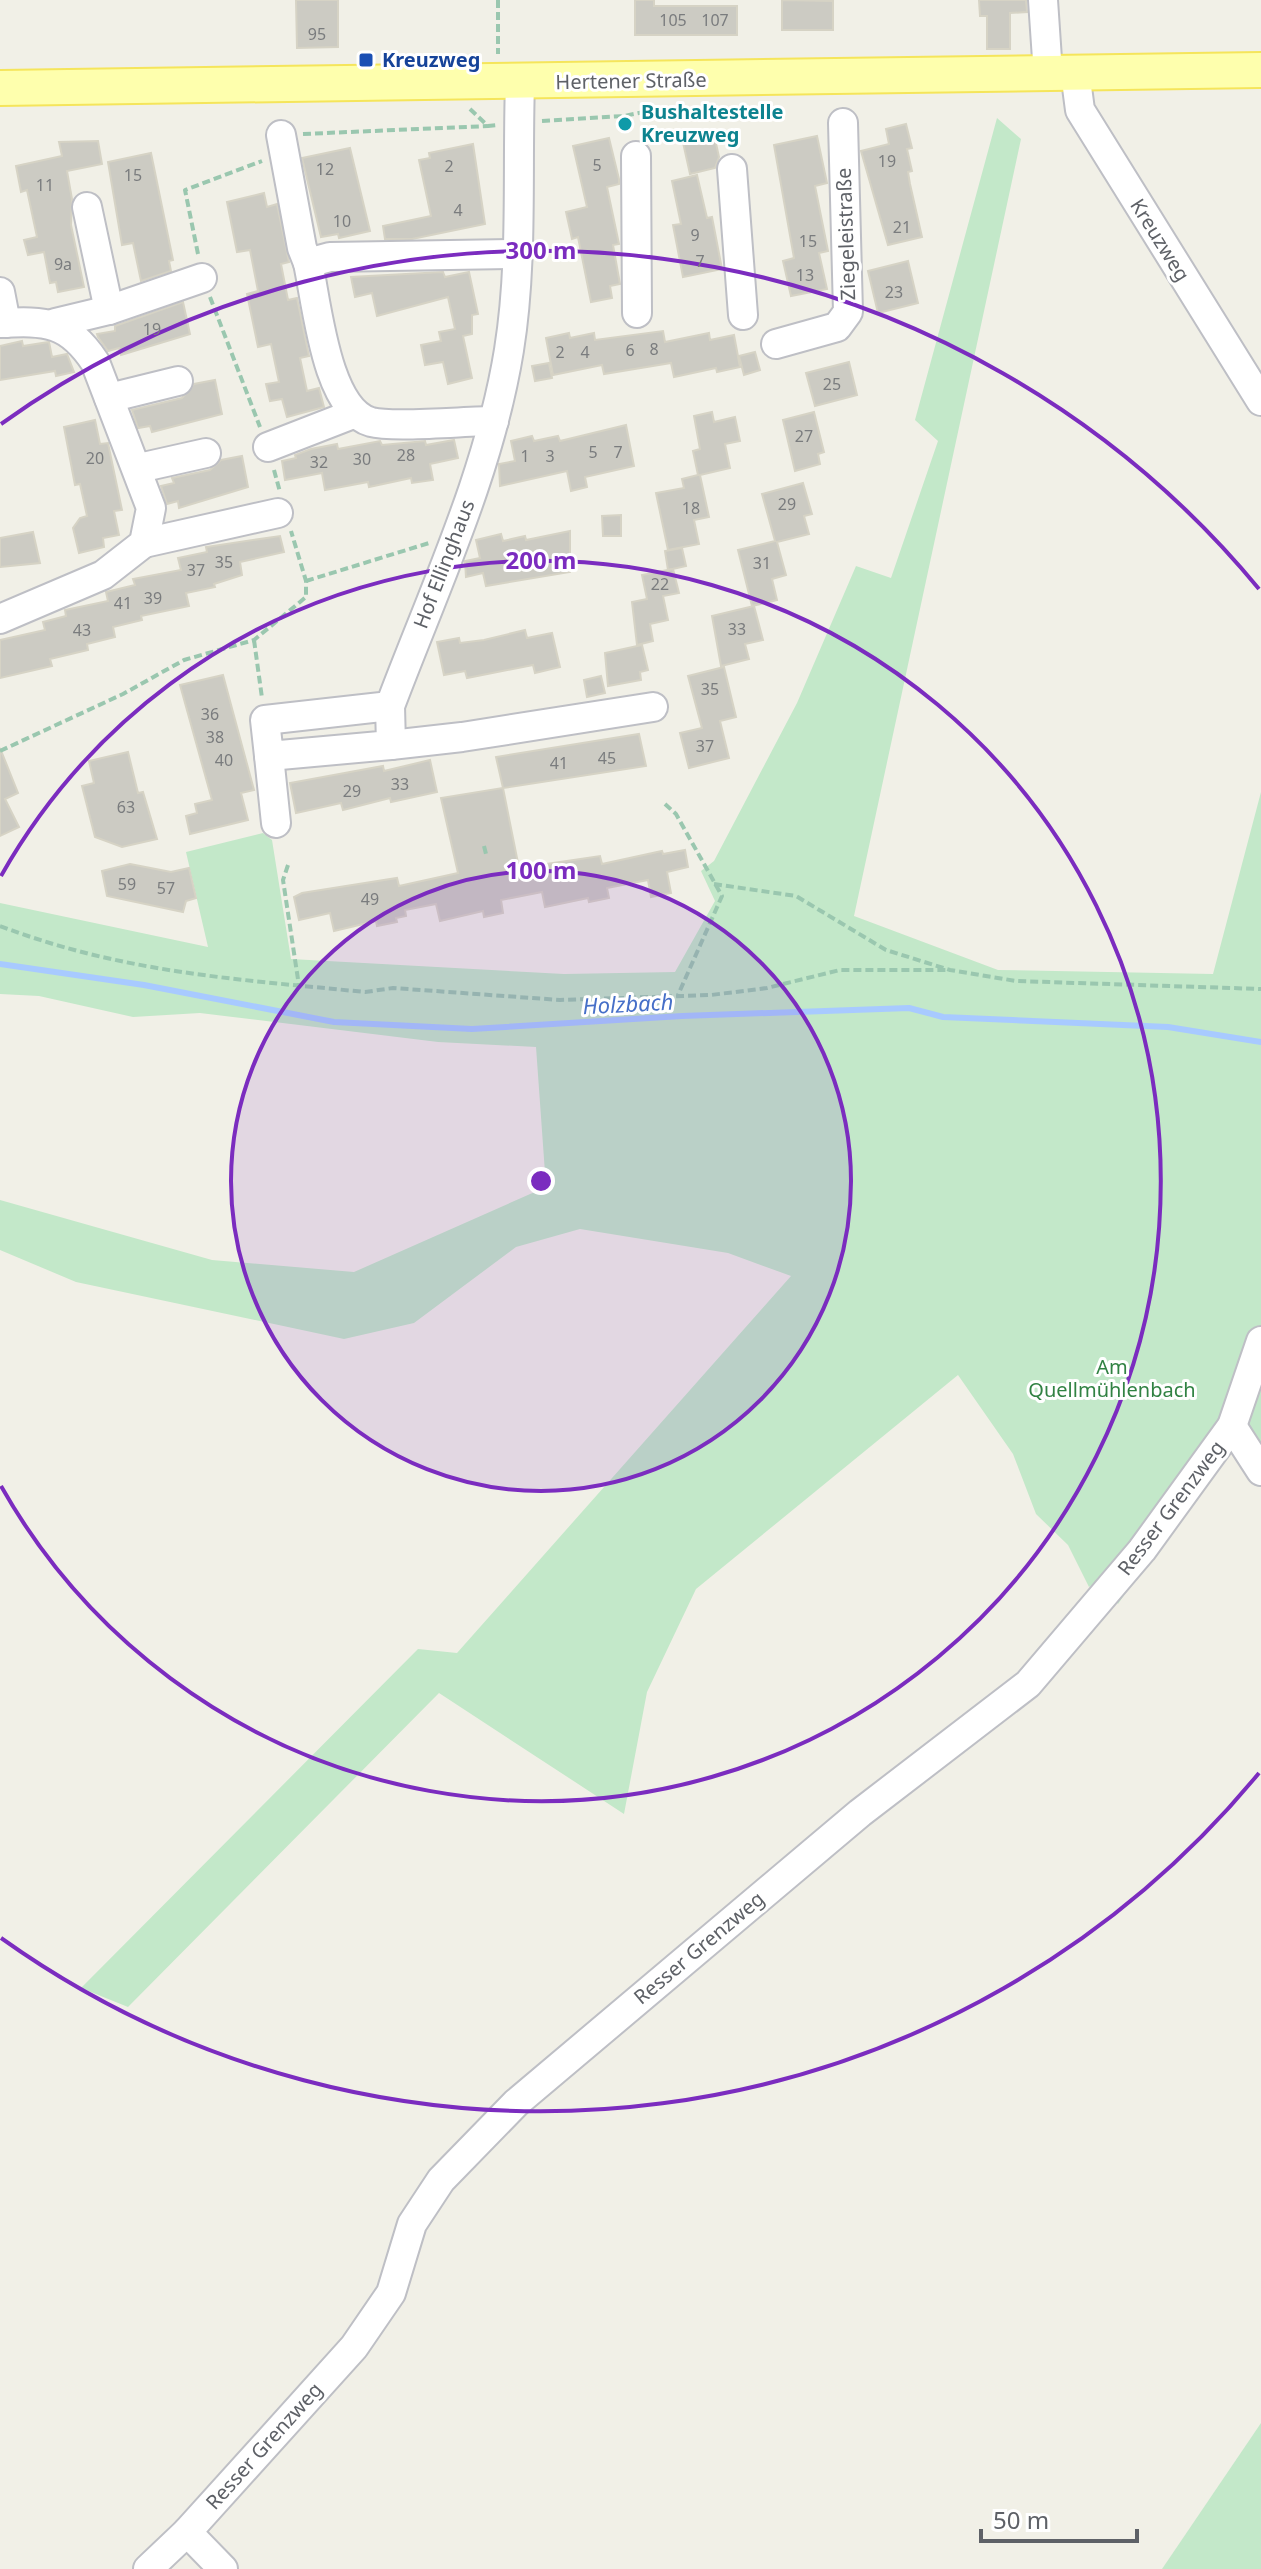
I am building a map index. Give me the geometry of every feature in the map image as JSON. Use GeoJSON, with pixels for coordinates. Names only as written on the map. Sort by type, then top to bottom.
{"type":"FeatureCollection","features":[{"type":"Feature","properties":{"kind":"main road","name":"Hertener Straße"},"geometry":{"type":"LineString","coordinates":[[0,88],[520,83],[1261,70]]}},
{"type":"Feature","properties":{"kind":"street","name":"Kreuzweg"},"geometry":{"type":"LineString","coordinates":[[1043,0],[1061,73],[1080,110],[1261,401]]}},
{"type":"Feature","properties":{"kind":"street","name":"Hof Ellinghaus"},"geometry":{"type":"LineString","coordinates":[[391,745],[390,706],[458,534],[494,421],[509,348],[520,83]]}},
{"type":"Feature","properties":{"kind":"street","name":"Ziegeleistraße"},"geometry":{"type":"LineString","coordinates":[[776,344],[837,327],[848,312],[843,123]]}},
{"type":"Feature","properties":{"kind":"street"},"geometry":{"type":"LineString","coordinates":[[282,144],[335,385],[353,414],[373,423],[494,421]]}},
{"type":"Feature","properties":{"kind":"street"},"geometry":{"type":"LineString","coordinates":[[636,156],[637,313]]}},
{"type":"Feature","properties":{"kind":"street"},"geometry":{"type":"LineString","coordinates":[[732,169],[743,315]]}},
{"type":"Feature","properties":{"kind":"street"},"geometry":{"type":"LineString","coordinates":[[87,207],[109,310]]}},
{"type":"Feature","properties":{"kind":"street"},"geometry":{"type":"LineString","coordinates":[[308,263],[330,257],[515,254]]}},
{"type":"Feature","properties":{"kind":"street"},"geometry":{"type":"LineString","coordinates":[[0,292],[3,323],[55,323],[109,310],[202,278]]}},
{"type":"Feature","properties":{"kind":"street"},"geometry":{"type":"LineString","coordinates":[[55,323],[81,340],[95,362],[139,468],[151,508],[144,543]]}},
{"type":"Feature","properties":{"kind":"street"},"geometry":{"type":"LineString","coordinates":[[109,398],[178,381]]}},
{"type":"Feature","properties":{"kind":"street"},"geometry":{"type":"LineString","coordinates":[[268,447],[353,414]]}},
{"type":"Feature","properties":{"kind":"street"},"geometry":{"type":"LineString","coordinates":[[139,468],[206,453]]}},
{"type":"Feature","properties":{"kind":"street"},"geometry":{"type":"LineString","coordinates":[[0,619],[103,575],[144,543],[283,512]]}},
{"type":"Feature","properties":{"kind":"street"},"geometry":{"type":"LineString","coordinates":[[276,823],[265,720],[390,706]]}},
{"type":"Feature","properties":{"kind":"street"},"geometry":{"type":"LineString","coordinates":[[269,756],[462,737],[653,707]]}},
{"type":"Feature","properties":{"kind":"street","name":"Resser Grenzweg"},"geometry":{"type":"LineString","coordinates":[[148,2569],[187,2532],[354,2347],[391,2293],[412,2224],[441,2180],[516,2103],[860,1813],[1028,1684],[1142,1550],[1232,1426],[1261,1341]]}},
{"type":"Feature","properties":{"kind":"street"},"geometry":{"type":"LineString","coordinates":[[1232,1426],[1261,1471]]}},
{"type":"Feature","properties":{"kind":"street"},"geometry":{"type":"LineString","coordinates":[[187,2532],[223,2569]]}},
{"type":"Feature","properties":{"kind":"path"},"geometry":{"type":"LineString","coordinates":[[498,0],[498,57]]}},
{"type":"Feature","properties":{"kind":"path"},"geometry":{"type":"LineString","coordinates":[[0,751],[123,694],[184,660],[254,640],[306,597],[306,581],[283,512],[268,447],[202,278],[185,190],[282,144],[488,126]]}},
{"type":"Feature","properties":{"kind":"path"},"geometry":{"type":"LineString","coordinates":[[306,581],[458,534]]}},
{"type":"Feature","properties":{"kind":"path"},"geometry":{"type":"LineString","coordinates":[[254,640],[265,720]]}},
{"type":"Feature","properties":{"kind":"path"},"geometry":{"type":"LineString","coordinates":[[665,804],[676,814],[722,896],[678,995]]}},
{"type":"Feature","properties":{"kind":"path"},"geometry":{"type":"LineString","coordinates":[[484,846],[486,854]]}},
{"type":"Feature","properties":{"kind":"path"},"geometry":{"type":"LineString","coordinates":[[288,865],[283,880],[299,986]]}},
{"type":"Feature","properties":{"kind":"path"},"geometry":{"type":"LineString","coordinates":[[714,884],[796,896],[886,950],[950,970],[1016,981],[1261,989]]}},
{"type":"Feature","properties":{"kind":"path"},"geometry":{"type":"LineString","coordinates":[[0,926],[56,947],[161,972],[365,992],[393,988],[560,1000],[711,995],[767,988],[840,970],[950,970]]}},
{"type":"Feature","properties":{"kind":"green space","name":"Am Quellmühlenbach"},"geometry":{"type":"Polygon","coordinates":[[[997,118],[1021,139],[854,916],[998,970],[1213,974],[1261,792],[1261,1457],[1239,1428],[1118,1604],[1100,1579],[1089,1587],[1068,1545],[1036,1514],[1013,1454],[958,1375],[696,1589],[647,1692],[624,1814],[439,1693],[128,2007],[81,1988],[418,1649],[457,1653],[791,1276],[728,1253],[580,1229],[516,1247],[414,1323],[344,1339],[76,1282],[0,1250],[0,1200],[212,1260],[354,1272],[546,1187],[536,1047],[438,1042],[200,1013],[133,1017],[39,996],[0,994],[0,903],[208,947],[186,852],[263,833],[272,840],[291,959],[564,974],[675,972],[715,901],[701,871],[714,861],[797,703],[856,566],[891,578],[938,441],[915,420],[997,118]]]}},
{"type":"Feature","properties":{"kind":"green space"},"geometry":{"type":"Polygon","coordinates":[[[1261,2423],[1261,2569],[1162,2569],[1261,2423]]]}},
{"type":"Feature","properties":{"kind":"building"},"geometry":{"type":"Polygon","coordinates":[[[296,0],[338,0],[338,47],[297,48],[296,0]]]}},
{"type":"Feature","properties":{"kind":"building"},"geometry":{"type":"Polygon","coordinates":[[[635,0],[654,0],[654,6],[737,6],[737,35],[635,35],[635,0]]]}},
{"type":"Feature","properties":{"kind":"building"},"geometry":{"type":"Polygon","coordinates":[[[782,0],[833,1],[833,30],[782,30],[782,0]]]}},
{"type":"Feature","properties":{"kind":"building"},"geometry":{"type":"Polygon","coordinates":[[[979,0],[1026,0],[1027,12],[1010,13],[1010,49],[987,49],[987,16],[980,16],[979,0]]]}},
{"type":"Feature","properties":{"kind":"building"},"geometry":{"type":"Polygon","coordinates":[[[906,124],[912,148],[907,149],[912,171],[908,172],[922,237],[888,245],[861,151],[889,144],[886,129],[906,124]]]}},
{"type":"Feature","properties":{"kind":"building"},"geometry":{"type":"Polygon","coordinates":[[[713,130],[719,157],[715,168],[690,174],[682,138],[713,130]]]}},
{"type":"Feature","properties":{"kind":"building"},"geometry":{"type":"Polygon","coordinates":[[[817,136],[827,183],[815,186],[828,251],[819,253],[827,289],[791,296],[783,261],[794,258],[774,145],[817,136]]]}},
{"type":"Feature","properties":{"kind":"building"},"geometry":{"type":"Polygon","coordinates":[[[609,138],[619,179],[619,184],[607,187],[619,244],[613,245],[620,284],[610,286],[612,298],[591,302],[578,237],[572,239],[566,212],[587,207],[573,146],[609,138]]]}},
{"type":"Feature","properties":{"kind":"building"},"geometry":{"type":"Polygon","coordinates":[[[98,141],[102,164],[67,171],[72,199],[71,225],[84,287],[58,292],[56,282],[50,283],[44,252],[28,255],[24,240],[37,237],[27,190],[21,192],[16,166],[62,156],[59,142],[98,141]]]}},
{"type":"Feature","properties":{"kind":"building"},"geometry":{"type":"Polygon","coordinates":[[[473,144],[485,224],[412,239],[385,239],[383,226],[431,216],[419,160],[430,158],[429,153],[473,144]]]}},
{"type":"Feature","properties":{"kind":"building"},"geometry":{"type":"Polygon","coordinates":[[[350,148],[370,231],[339,238],[338,234],[321,237],[302,158],[350,148]]]}},
{"type":"Feature","properties":{"kind":"building"},"geometry":{"type":"Polygon","coordinates":[[[151,153],[173,260],[169,261],[171,271],[141,281],[133,243],[122,245],[108,162],[151,153]]]}},
{"type":"Feature","properties":{"kind":"building"},"geometry":{"type":"Polygon","coordinates":[[[697,175],[707,218],[712,217],[722,269],[683,277],[673,225],[681,224],[672,181],[697,175]]]}},
{"type":"Feature","properties":{"kind":"building"},"geometry":{"type":"Polygon","coordinates":[[[264,193],[267,207],[277,204],[289,262],[281,264],[288,300],[297,298],[309,356],[300,358],[307,391],[319,388],[324,407],[287,417],[282,399],[270,401],[266,384],[279,382],[271,344],[258,347],[247,294],[258,291],[250,250],[237,252],[227,202],[264,193]]]}},
{"type":"Feature","properties":{"kind":"building"},"geometry":{"type":"Polygon","coordinates":[[[908,261],[918,303],[878,313],[868,271],[908,261]]]}},
{"type":"Feature","properties":{"kind":"building"},"geometry":{"type":"Polygon","coordinates":[[[443,272],[445,277],[469,272],[478,314],[472,315],[472,334],[463,336],[472,378],[448,384],[443,362],[425,365],[421,345],[441,341],[439,332],[455,329],[448,297],[377,316],[372,293],[355,297],[351,277],[443,272]]]}},
{"type":"Feature","properties":{"kind":"building"},"geometry":{"type":"Polygon","coordinates":[[[183,302],[190,334],[121,355],[119,348],[108,351],[98,337],[97,334],[115,331],[115,326],[183,302]]]}},
{"type":"Feature","properties":{"kind":"building"},"geometry":{"type":"Polygon","coordinates":[[[663,331],[665,342],[709,333],[710,340],[734,335],[740,367],[717,372],[716,368],[674,377],[671,363],[604,374],[602,365],[553,375],[546,338],[569,333],[570,338],[594,333],[595,340],[663,331]]]}},
{"type":"Feature","properties":{"kind":"building"},"geometry":{"type":"Polygon","coordinates":[[[22,341],[23,346],[49,342],[52,357],[67,354],[74,372],[56,376],[55,371],[0,380],[0,346],[22,341]]]}},
{"type":"Feature","properties":{"kind":"building"},"geometry":{"type":"Polygon","coordinates":[[[755,352],[760,370],[744,375],[739,356],[755,352]]]}},
{"type":"Feature","properties":{"kind":"building"},"geometry":{"type":"Polygon","coordinates":[[[849,362],[857,395],[815,406],[806,373],[849,362]]]}},
{"type":"Feature","properties":{"kind":"building"},"geometry":{"type":"Polygon","coordinates":[[[549,363],[552,378],[535,381],[532,366],[549,363]]]}},
{"type":"Feature","properties":{"kind":"building"},"geometry":{"type":"Polygon","coordinates":[[[215,380],[222,414],[152,432],[150,426],[138,428],[132,410],[182,398],[194,384],[215,380]]]}},
{"type":"Feature","properties":{"kind":"building"},"geometry":{"type":"Polygon","coordinates":[[[712,412],[714,422],[735,417],[740,441],[725,444],[730,468],[700,475],[709,517],[694,520],[699,544],[668,550],[656,493],[684,488],[682,479],[698,475],[693,451],[700,449],[694,416],[712,412]]]}},
{"type":"Feature","properties":{"kind":"building"},"geometry":{"type":"Polygon","coordinates":[[[814,412],[824,452],[818,454],[820,464],[795,471],[783,420],[814,412]]]}},
{"type":"Feature","properties":{"kind":"building"},"geometry":{"type":"Polygon","coordinates":[[[95,420],[100,444],[108,443],[122,510],[114,511],[119,535],[103,538],[104,547],[79,553],[73,528],[80,518],[87,516],[80,484],[75,485],[64,427],[95,420]]]}},
{"type":"Feature","properties":{"kind":"building"},"geometry":{"type":"Polygon","coordinates":[[[626,425],[634,466],[585,477],[587,487],[571,491],[567,471],[500,486],[499,464],[515,461],[511,441],[532,436],[534,441],[558,436],[560,441],[626,425]]]}},
{"type":"Feature","properties":{"kind":"building"},"geometry":{"type":"Polygon","coordinates":[[[454,440],[458,458],[430,464],[433,480],[412,483],[411,478],[369,487],[368,482],[325,490],[322,473],[285,480],[282,461],[296,458],[295,455],[311,449],[337,444],[338,449],[380,441],[382,445],[425,441],[426,445],[454,440]]]}},
{"type":"Feature","properties":{"kind":"building"},"geometry":{"type":"Polygon","coordinates":[[[242,456],[248,487],[179,508],[178,501],[167,504],[161,486],[174,483],[172,478],[210,470],[221,460],[242,456]]]}},
{"type":"Feature","properties":{"kind":"building"},"geometry":{"type":"Polygon","coordinates":[[[803,483],[812,514],[804,516],[809,534],[777,542],[786,575],[772,579],[777,600],[752,606],[738,550],[775,541],[762,494],[803,483]]]}},
{"type":"Feature","properties":{"kind":"building"},"geometry":{"type":"Polygon","coordinates":[[[621,515],[621,536],[603,536],[602,516],[621,515]]]}},
{"type":"Feature","properties":{"kind":"building"},"geometry":{"type":"Polygon","coordinates":[[[570,531],[570,572],[486,586],[483,573],[466,577],[465,561],[480,558],[476,540],[501,534],[503,541],[525,536],[526,540],[570,531]]]}},
{"type":"Feature","properties":{"kind":"building"},"geometry":{"type":"Polygon","coordinates":[[[33,532],[40,563],[0,567],[0,538],[33,532]]]}},
{"type":"Feature","properties":{"kind":"building"},"geometry":{"type":"Polygon","coordinates":[[[280,536],[284,552],[240,562],[242,575],[214,584],[215,587],[186,593],[189,606],[141,616],[142,620],[113,627],[115,637],[87,644],[88,650],[50,659],[52,666],[0,678],[0,640],[45,630],[43,622],[66,616],[65,610],[108,601],[106,592],[135,585],[133,579],[181,570],[178,558],[207,552],[206,547],[280,536]]]}},
{"type":"Feature","properties":{"kind":"building"},"geometry":{"type":"Polygon","coordinates":[[[682,548],[686,566],[668,570],[665,551],[682,548]]]}},
{"type":"Feature","properties":{"kind":"building"},"geometry":{"type":"Polygon","coordinates":[[[673,569],[679,593],[663,596],[668,620],[650,624],[653,641],[637,645],[632,602],[647,599],[642,575],[673,569]]]}},
{"type":"Feature","properties":{"kind":"building"},"geometry":{"type":"Polygon","coordinates":[[[754,606],[763,640],[745,644],[749,659],[721,666],[712,616],[754,606]]]}},
{"type":"Feature","properties":{"kind":"building"},"geometry":{"type":"Polygon","coordinates":[[[525,630],[527,638],[552,633],[560,667],[535,673],[533,665],[467,678],[465,671],[444,675],[437,642],[459,638],[460,643],[484,640],[525,630]]]}},
{"type":"Feature","properties":{"kind":"building"},"geometry":{"type":"Polygon","coordinates":[[[642,645],[648,670],[640,672],[641,680],[608,686],[605,653],[642,645]]]}},
{"type":"Feature","properties":{"kind":"building"},"geometry":{"type":"Polygon","coordinates":[[[724,667],[736,717],[720,721],[729,758],[689,768],[680,733],[702,728],[688,676],[724,667]]]}},
{"type":"Feature","properties":{"kind":"building"},"geometry":{"type":"Polygon","coordinates":[[[223,675],[254,790],[241,793],[248,820],[190,834],[186,816],[197,813],[195,804],[212,800],[180,685],[223,675]]]}},
{"type":"Feature","properties":{"kind":"building"},"geometry":{"type":"Polygon","coordinates":[[[601,676],[605,693],[587,697],[584,680],[601,676]]]}},
{"type":"Feature","properties":{"kind":"building"},"geometry":{"type":"Polygon","coordinates":[[[639,734],[646,766],[503,788],[496,757],[639,734]]]}},
{"type":"Feature","properties":{"kind":"building"},"geometry":{"type":"Polygon","coordinates":[[[0,748],[18,793],[5,799],[19,827],[0,836],[0,748]]]}},
{"type":"Feature","properties":{"kind":"building"},"geometry":{"type":"Polygon","coordinates":[[[128,752],[138,793],[143,792],[157,839],[122,847],[95,837],[82,786],[94,783],[89,761],[128,752]]]}},
{"type":"Feature","properties":{"kind":"building"},"geometry":{"type":"Polygon","coordinates":[[[430,760],[437,792],[391,802],[390,798],[343,810],[341,803],[296,813],[290,783],[383,766],[384,771],[430,760]]]}},
{"type":"Feature","properties":{"kind":"building"},"geometry":{"type":"Polygon","coordinates":[[[503,788],[519,868],[600,856],[602,864],[662,851],[663,854],[685,850],[688,867],[667,872],[671,893],[651,897],[648,880],[607,888],[609,898],[589,902],[588,898],[545,907],[542,892],[501,900],[503,913],[484,917],[483,911],[440,921],[436,904],[405,910],[406,916],[396,918],[397,922],[377,926],[376,921],[334,931],[330,913],[299,920],[294,897],[302,893],[397,878],[399,886],[458,873],[441,798],[503,788]]]}},
{"type":"Feature","properties":{"kind":"building"},"geometry":{"type":"Polygon","coordinates":[[[130,864],[171,872],[189,868],[196,898],[186,901],[183,912],[107,896],[102,871],[130,864]]]}},
{"type":"Feature","properties":{"kind":"waterway","name":"Holzbach"},"geometry":{"type":"LineString","coordinates":[[0,964],[144,985],[334,1022],[472,1029],[682,1016],[909,1008],[943,1017],[1168,1027],[1261,1042]]}},
{"type":"Feature","properties":{"kind":"place","name":"Kreuzweg"},"geometry":{"type":"Point","coordinates":[366,60]}},
{"type":"Feature","properties":{"kind":"place","name":"Bushaltestelle Kreuzweg"},"geometry":{"type":"Point","coordinates":[625,124]}}]}
